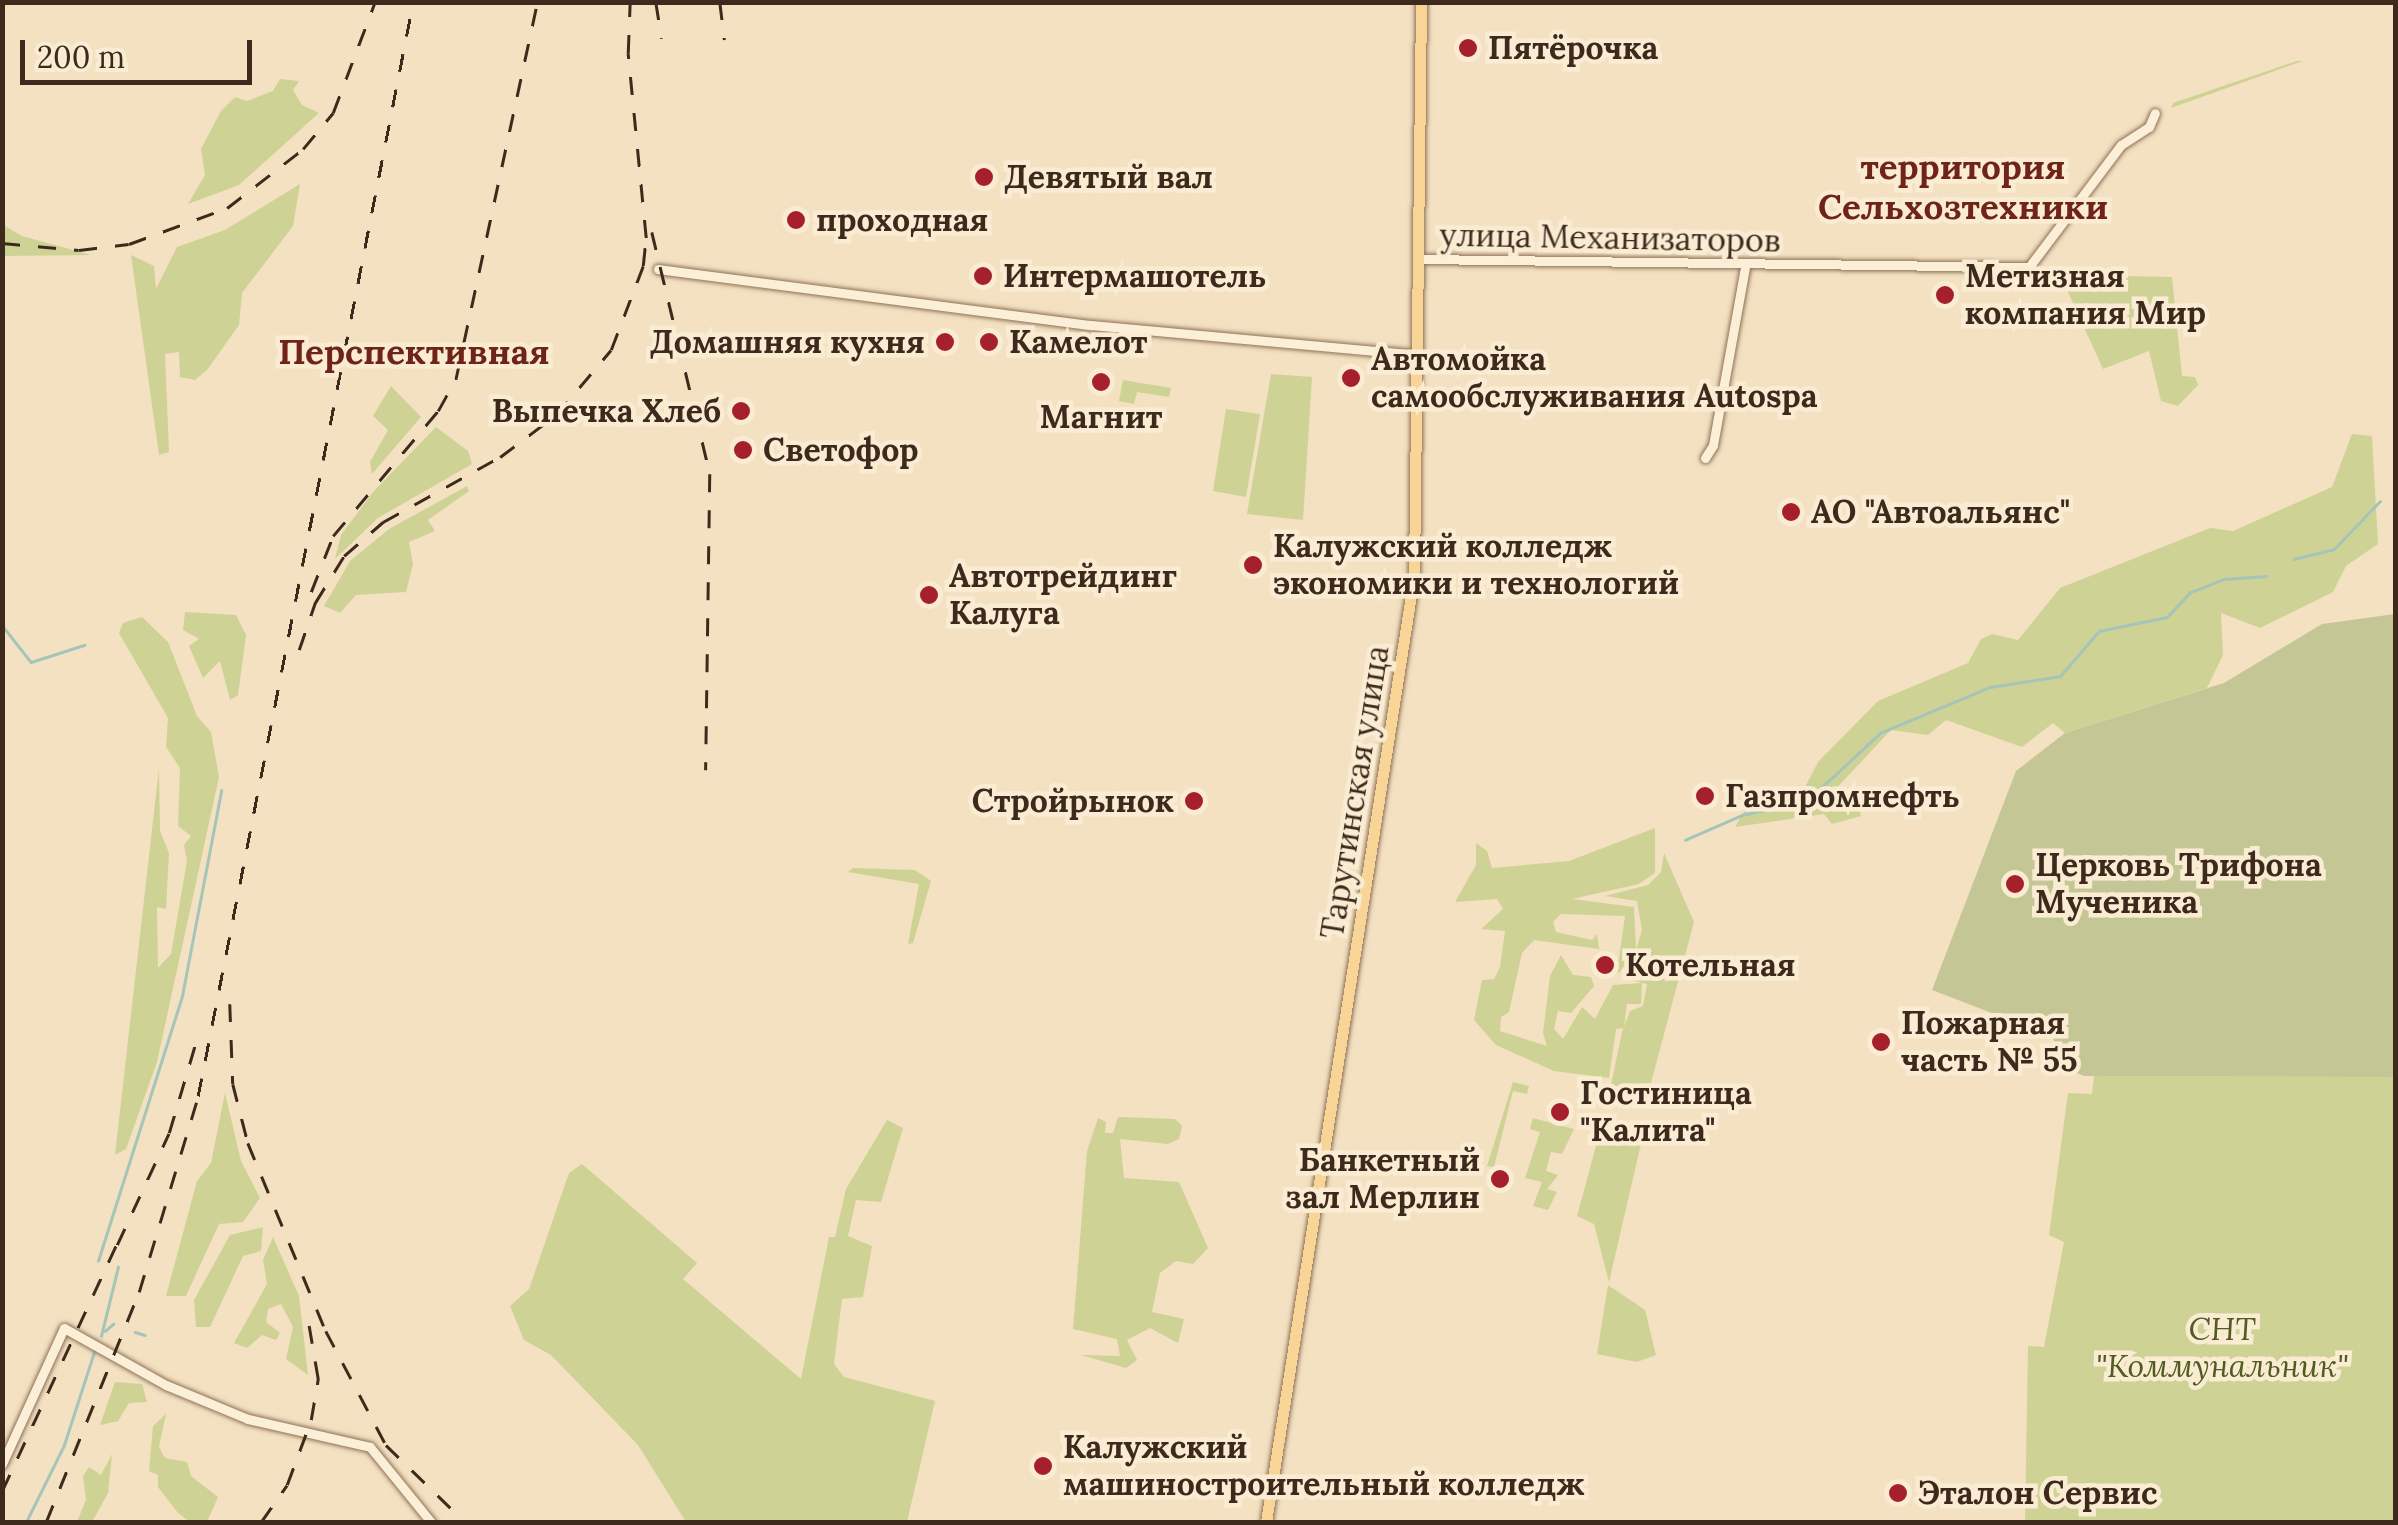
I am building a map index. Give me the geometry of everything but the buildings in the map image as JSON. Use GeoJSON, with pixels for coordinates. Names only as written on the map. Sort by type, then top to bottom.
{"type":"FeatureCollection","features":[{"type":"Feature","properties":{"kind":"main road","name":"Тарутинская улица"},"geometry":{"type":"LineString","coordinates":[[1266,1522],[1414,576],[1421,2]]}},
{"type":"Feature","properties":{"kind":"street","name":"улица Механизаторов"},"geometry":{"type":"LineString","coordinates":[[1420,259],[1745,267],[2029,267],[2039,262],[2061,220],[2155,113]]}},
{"type":"Feature","properties":{"kind":"street"},"geometry":{"type":"LineString","coordinates":[[1705,458],[1713,445],[1745,267]]}},
{"type":"Feature","properties":{"kind":"street"},"geometry":{"type":"LineString","coordinates":[[658,270],[1090,325],[1418,355]]}},
{"type":"Feature","properties":{"kind":"street"},"geometry":{"type":"LineString","coordinates":[[2,1464],[64,1328],[166,1385],[248,1419],[370,1447],[431,1522]]}},
{"type":"Feature","properties":{"kind":"green space"},"geometry":{"type":"Polygon","coordinates":[[[2303,61],[2171,108],[2173,103],[2303,61]]]}},
{"type":"Feature","properties":{"kind":"green space"},"geometry":{"type":"Polygon","coordinates":[[[280,79],[299,81],[293,90],[302,105],[319,113],[239,185],[188,204],[205,175],[201,149],[221,111],[235,97],[247,101],[273,91],[280,79]]]}},
{"type":"Feature","properties":{"kind":"green space"},"geometry":{"type":"Polygon","coordinates":[[[300,184],[293,226],[242,293],[239,325],[207,370],[195,380],[180,377],[179,352],[165,354],[169,452],[159,455],[131,255],[154,266],[156,289],[177,247],[225,230],[300,184]]]}},
{"type":"Feature","properties":{"kind":"green space"},"geometry":{"type":"Polygon","coordinates":[[[3,225],[22,236],[91,255],[3,256],[3,225]]]}},
{"type":"Feature","properties":{"kind":"green space"},"geometry":{"type":"Polygon","coordinates":[[[2067,275],[2172,277],[2182,376],[2195,377],[2198,385],[2178,406],[2161,401],[2149,351],[2103,369],[2068,292],[2067,275]]]}},
{"type":"Feature","properties":{"kind":"green space"},"geometry":{"type":"Polygon","coordinates":[[[1271,374],[1312,377],[1303,520],[1247,514],[1271,374]]]}},
{"type":"Feature","properties":{"kind":"green space"},"geometry":{"type":"Polygon","coordinates":[[[1123,380],[1171,388],[1169,397],[1137,392],[1134,404],[1119,401],[1123,380]]]}},
{"type":"Feature","properties":{"kind":"green space"},"geometry":{"type":"Polygon","coordinates":[[[391,386],[421,417],[372,474],[370,462],[388,430],[373,416],[391,386]]]}},
{"type":"Feature","properties":{"kind":"green space"},"geometry":{"type":"Polygon","coordinates":[[[1226,409],[1260,414],[1246,497],[1213,491],[1226,409]]]}},
{"type":"Feature","properties":{"kind":"green space"},"geometry":{"type":"Polygon","coordinates":[[[436,427],[468,451],[472,464],[378,518],[335,559],[341,535],[374,491],[436,427]]]}},
{"type":"Feature","properties":{"kind":"green space"},"geometry":{"type":"Polygon","coordinates":[[[2352,434],[2372,436],[2378,544],[2346,566],[2333,592],[2260,628],[2221,613],[2223,655],[2207,688],[2065,733],[2053,723],[2022,747],[1946,720],[1928,735],[1891,730],[1831,794],[1858,799],[1861,816],[1832,824],[1824,814],[1735,827],[1746,808],[1797,803],[1818,762],[1878,701],[1968,663],[1981,639],[1992,634],[2018,640],[2060,588],[2210,528],[2233,531],[2332,487],[2352,434]]]}},
{"type":"Feature","properties":{"kind":"green space"},"geometry":{"type":"Polygon","coordinates":[[[467,486],[469,491],[428,520],[435,531],[409,542],[413,564],[406,592],[356,595],[340,613],[324,606],[350,561],[389,529],[467,486]]]}},
{"type":"Feature","properties":{"kind":"green space"},"geometry":{"type":"Polygon","coordinates":[[[185,612],[236,615],[246,635],[238,695],[230,700],[220,661],[203,678],[189,646],[199,639],[183,630],[185,612]]]}},
{"type":"Feature","properties":{"kind":"green space"},"geometry":{"type":"Polygon","coordinates":[[[2395,614],[2395,1077],[2084,1076],[2065,1068],[2052,1036],[1932,990],[2016,771],[2065,733],[2224,683],[2322,624],[2395,614]]]}},
{"type":"Feature","properties":{"kind":"green space"},"geometry":{"type":"Polygon","coordinates":[[[142,617],[168,642],[197,716],[211,732],[219,777],[157,1062],[126,1149],[115,1155],[159,768],[160,831],[169,853],[166,909],[157,907],[158,968],[171,954],[187,861],[184,845],[191,836],[178,826],[180,768],[166,747],[168,718],[119,633],[123,623],[142,617]]]}},
{"type":"Feature","properties":{"kind":"green space"},"geometry":{"type":"Polygon","coordinates":[[[1655,828],[1655,873],[1639,884],[1572,899],[1634,907],[1636,949],[1619,973],[1611,968],[1619,959],[1625,916],[1561,914],[1553,922],[1556,932],[1592,940],[1597,934],[1599,949],[1534,940],[1522,953],[1509,1012],[1501,1017],[1500,1031],[1547,1046],[1543,1033],[1550,976],[1561,955],[1573,975],[1591,977],[1594,986],[1571,1013],[1558,1011],[1554,1029],[1563,1039],[1582,1007],[1595,1019],[1613,985],[1642,983],[1641,1004],[1627,1004],[1624,1028],[1616,1029],[1609,1078],[1554,1071],[1496,1045],[1474,1020],[1482,980],[1494,979],[1500,967],[1505,931],[1481,929],[1503,909],[1497,899],[1455,902],[1476,865],[1476,843],[1487,851],[1492,868],[1569,861],[1655,828]]]}},
{"type":"Feature","properties":{"kind":"green space"},"geometry":{"type":"Polygon","coordinates":[[[1664,853],[1694,922],[1648,1094],[1611,1085],[1622,1032],[1630,1011],[1643,1006],[1647,984],[1627,979],[1642,930],[1637,901],[1605,896],[1648,885],[1661,872],[1664,853]]]}},
{"type":"Feature","properties":{"kind":"green space"},"geometry":{"type":"Polygon","coordinates":[[[853,868],[915,870],[931,881],[913,943],[908,944],[919,884],[848,872],[853,868]]]}},
{"type":"Feature","properties":{"kind":"green space","name":"СНТ \"Коммунальник\""},"geometry":{"type":"Polygon","coordinates":[[[2094,1076],[2395,1077],[2395,1522],[2025,1522],[2028,1346],[2044,1347],[2064,1242],[2049,1235],[2068,1093],[2092,1094],[2094,1076]]]}},
{"type":"Feature","properties":{"kind":"green space"},"geometry":{"type":"Polygon","coordinates":[[[1513,1082],[1529,1086],[1527,1094],[1513,1091],[1494,1167],[1487,1166],[1513,1082]]]}},
{"type":"Feature","properties":{"kind":"green space"},"geometry":{"type":"Polygon","coordinates":[[[225,1093],[241,1161],[260,1198],[243,1222],[219,1224],[186,1296],[166,1296],[197,1181],[211,1163],[225,1093]]]}},
{"type":"Feature","properties":{"kind":"green space"},"geometry":{"type":"Polygon","coordinates":[[[1118,1117],[1175,1119],[1182,1126],[1179,1139],[1168,1144],[1120,1139],[1124,1178],[1179,1182],[1208,1248],[1193,1264],[1176,1261],[1160,1273],[1152,1312],[1184,1319],[1178,1343],[1150,1328],[1127,1340],[1137,1360],[1126,1368],[1081,1355],[1120,1356],[1117,1339],[1073,1329],[1087,1151],[1098,1118],[1106,1122],[1105,1133],[1113,1133],[1118,1117]]]}},
{"type":"Feature","properties":{"kind":"green space"},"geometry":{"type":"Polygon","coordinates":[[[1533,1118],[1574,1129],[1562,1154],[1551,1152],[1546,1171],[1558,1175],[1547,1189],[1557,1192],[1548,1210],[1533,1206],[1542,1182],[1525,1178],[1540,1132],[1530,1129],[1533,1118]]]}},
{"type":"Feature","properties":{"kind":"green space"},"geometry":{"type":"Polygon","coordinates":[[[887,1120],[903,1128],[881,1202],[856,1200],[848,1236],[872,1246],[863,1297],[842,1299],[834,1364],[844,1377],[935,1401],[907,1522],[686,1522],[638,1445],[551,1355],[524,1340],[510,1306],[529,1289],[569,1173],[582,1164],[697,1263],[683,1279],[801,1379],[829,1237],[835,1237],[846,1189],[887,1120]]]}},
{"type":"Feature","properties":{"kind":"green space"},"geometry":{"type":"Polygon","coordinates":[[[1599,1135],[1641,1144],[1609,1282],[1594,1224],[1577,1216],[1599,1135]]]}},
{"type":"Feature","properties":{"kind":"green space"},"geometry":{"type":"Polygon","coordinates":[[[263,1227],[261,1251],[243,1256],[210,1327],[196,1327],[194,1300],[230,1235],[263,1227]]]}},
{"type":"Feature","properties":{"kind":"green space"},"geometry":{"type":"Polygon","coordinates":[[[273,1237],[299,1296],[308,1375],[286,1359],[293,1327],[281,1304],[268,1309],[266,1322],[280,1333],[276,1340],[262,1335],[247,1348],[234,1343],[267,1284],[263,1260],[273,1237]]]}},
{"type":"Feature","properties":{"kind":"green space"},"geometry":{"type":"Polygon","coordinates":[[[1608,1285],[1645,1310],[1656,1355],[1637,1362],[1597,1354],[1608,1285]]]}},
{"type":"Feature","properties":{"kind":"green space"},"geometry":{"type":"Polygon","coordinates":[[[115,1382],[142,1384],[147,1402],[129,1403],[118,1421],[100,1425],[115,1382]]]}},
{"type":"Feature","properties":{"kind":"green space"},"geometry":{"type":"Polygon","coordinates":[[[166,1414],[159,1447],[165,1458],[187,1462],[191,1476],[218,1497],[207,1522],[190,1522],[178,1513],[158,1487],[158,1475],[149,1471],[153,1426],[166,1414]]]}},
{"type":"Feature","properties":{"kind":"green space"},"geometry":{"type":"Polygon","coordinates":[[[112,1454],[108,1493],[92,1522],[77,1522],[86,1500],[83,1476],[89,1467],[101,1475],[112,1454]]]}},
{"type":"Feature","properties":{"kind":"waterway"},"geometry":{"type":"LineString","coordinates":[[2294,559],[2334,549],[2380,501]]}},
{"type":"Feature","properties":{"kind":"waterway"},"geometry":{"type":"LineString","coordinates":[[1685,840],[1742,815],[1808,800],[1880,733],[1990,687],[2060,676],[2099,631],[2167,617],[2189,593],[2224,579],[2266,576]]}},
{"type":"Feature","properties":{"kind":"waterway"},"geometry":{"type":"LineString","coordinates":[[2,625],[31,662],[84,645]]}},
{"type":"Feature","properties":{"kind":"waterway"},"geometry":{"type":"LineString","coordinates":[[98,1261],[182,996],[221,791]]}},
{"type":"Feature","properties":{"kind":"waterway"},"geometry":{"type":"LineString","coordinates":[[101,1336],[118,1267]]}},
{"type":"Feature","properties":{"kind":"waterway"},"geometry":{"type":"LineString","coordinates":[[105,1331],[113,1324]]}},
{"type":"Feature","properties":{"kind":"waterway"},"geometry":{"type":"LineString","coordinates":[[135,1332],[145,1335]]}},
{"type":"Feature","properties":{"kind":"waterway"},"geometry":{"type":"LineString","coordinates":[[26,1522],[64,1445],[94,1352]]}},
{"type":"Feature","properties":{"kind":"railway"},"geometry":{"type":"LineString","coordinates":[[2,243],[79,250],[129,244],[227,208],[303,149],[333,113],[375,2]]}},
{"type":"Feature","properties":{"kind":"railway"},"geometry":{"type":"LineString","coordinates":[[46,1522],[139,1292],[198,1096],[413,2]]}},
{"type":"Feature","properties":{"kind":"railway"},"geometry":{"type":"LineString","coordinates":[[311,592],[333,536],[438,411],[456,378],[537,2]]}},
{"type":"Feature","properties":{"kind":"railway"},"geometry":{"type":"LineString","coordinates":[[299,650],[315,603],[344,556],[383,522],[500,457],[556,415],[611,350],[643,266],[646,238],[628,53],[630,2]]}},
{"type":"Feature","properties":{"kind":"railway"},"geometry":{"type":"LineString","coordinates":[[656,2],[662,39]]}},
{"type":"Feature","properties":{"kind":"railway"},"geometry":{"type":"LineString","coordinates":[[720,2],[725,40]]}},
{"type":"Feature","properties":{"kind":"railway"},"geometry":{"type":"LineString","coordinates":[[652,232],[710,474],[706,770]]}},
{"type":"Feature","properties":{"kind":"railway"},"geometry":{"type":"LineString","coordinates":[[230,1004],[233,1084],[248,1143],[326,1331],[386,1445],[462,1519]]}},
{"type":"Feature","properties":{"kind":"railway"},"geometry":{"type":"LineString","coordinates":[[117,1245],[169,1133],[198,1035]]}},
{"type":"Feature","properties":{"kind":"railway"},"geometry":{"type":"LineString","coordinates":[[2,1491],[122,1232]]}},
{"type":"Feature","properties":{"kind":"railway"},"geometry":{"type":"LineString","coordinates":[[261,1522],[287,1485],[311,1420],[318,1379],[306,1309]]}},
{"type":"Feature","properties":{"kind":"place","name":"Пятёрочка"},"geometry":{"type":"Point","coordinates":[1468,48]}},
{"type":"Feature","properties":{"kind":"place","name":"Девятый вал"},"geometry":{"type":"Point","coordinates":[984,177]}},
{"type":"Feature","properties":{"kind":"place","name":"проходная"},"geometry":{"type":"Point","coordinates":[796,220]}},
{"type":"Feature","properties":{"kind":"place","name":"Интермашотель"},"geometry":{"type":"Point","coordinates":[983,276]}},
{"type":"Feature","properties":{"kind":"place","name":"Метизная компания Мир"},"geometry":{"type":"Point","coordinates":[1945,295]}},
{"type":"Feature","properties":{"kind":"place","name":"Домашняя кухня"},"geometry":{"type":"Point","coordinates":[945,342]}},
{"type":"Feature","properties":{"kind":"place","name":"Камелот"},"geometry":{"type":"Point","coordinates":[989,342]}},
{"type":"Feature","properties":{"kind":"place","name":"Автомойка самообслуживания Autospa"},"geometry":{"type":"Point","coordinates":[1351,378]}},
{"type":"Feature","properties":{"kind":"place","name":"Магнит"},"geometry":{"type":"Point","coordinates":[1101,382]}},
{"type":"Feature","properties":{"kind":"place","name":"Выпечка Хлеб"},"geometry":{"type":"Point","coordinates":[741,411]}},
{"type":"Feature","properties":{"kind":"place","name":"Светофор"},"geometry":{"type":"Point","coordinates":[743,450]}},
{"type":"Feature","properties":{"kind":"place","name":"АО \"Автоальянс\""},"geometry":{"type":"Point","coordinates":[1791,512]}},
{"type":"Feature","properties":{"kind":"place","name":"Калужский колледж экономики и технологий"},"geometry":{"type":"Point","coordinates":[1253,565]}},
{"type":"Feature","properties":{"kind":"place","name":"Автотрейдинг Калуга"},"geometry":{"type":"Point","coordinates":[929,595]}},
{"type":"Feature","properties":{"kind":"place","name":"Газпромнефть"},"geometry":{"type":"Point","coordinates":[1705,796]}},
{"type":"Feature","properties":{"kind":"place","name":"Стройрынок"},"geometry":{"type":"Point","coordinates":[1194,801]}},
{"type":"Feature","properties":{"kind":"place","name":"Церковь Трифона Мученика"},"geometry":{"type":"Point","coordinates":[2015,884]}},
{"type":"Feature","properties":{"kind":"place","name":"Котельная"},"geometry":{"type":"Point","coordinates":[1605,965]}},
{"type":"Feature","properties":{"kind":"place","name":"Пожарная часть № 55"},"geometry":{"type":"Point","coordinates":[1881,1042]}},
{"type":"Feature","properties":{"kind":"place","name":"Гостиница \"Калита\""},"geometry":{"type":"Point","coordinates":[1560,1112]}},
{"type":"Feature","properties":{"kind":"place","name":"Банкетный зал Мерлин"},"geometry":{"type":"Point","coordinates":[1500,1179]}},
{"type":"Feature","properties":{"kind":"place","name":"Калужский машиностроительный колледж"},"geometry":{"type":"Point","coordinates":[1043,1466]}},
{"type":"Feature","properties":{"kind":"place","name":"Эталон Сервис"},"geometry":{"type":"Point","coordinates":[1898,1493]}},
{"type":"Feature","properties":{"kind":"district","name":"территория Сельхозтехники"},"geometry":{"type":"Point","coordinates":[1963,187]}},
{"type":"Feature","properties":{"kind":"district","name":"Перспективная"},"geometry":{"type":"Point","coordinates":[414,352]}}]}
